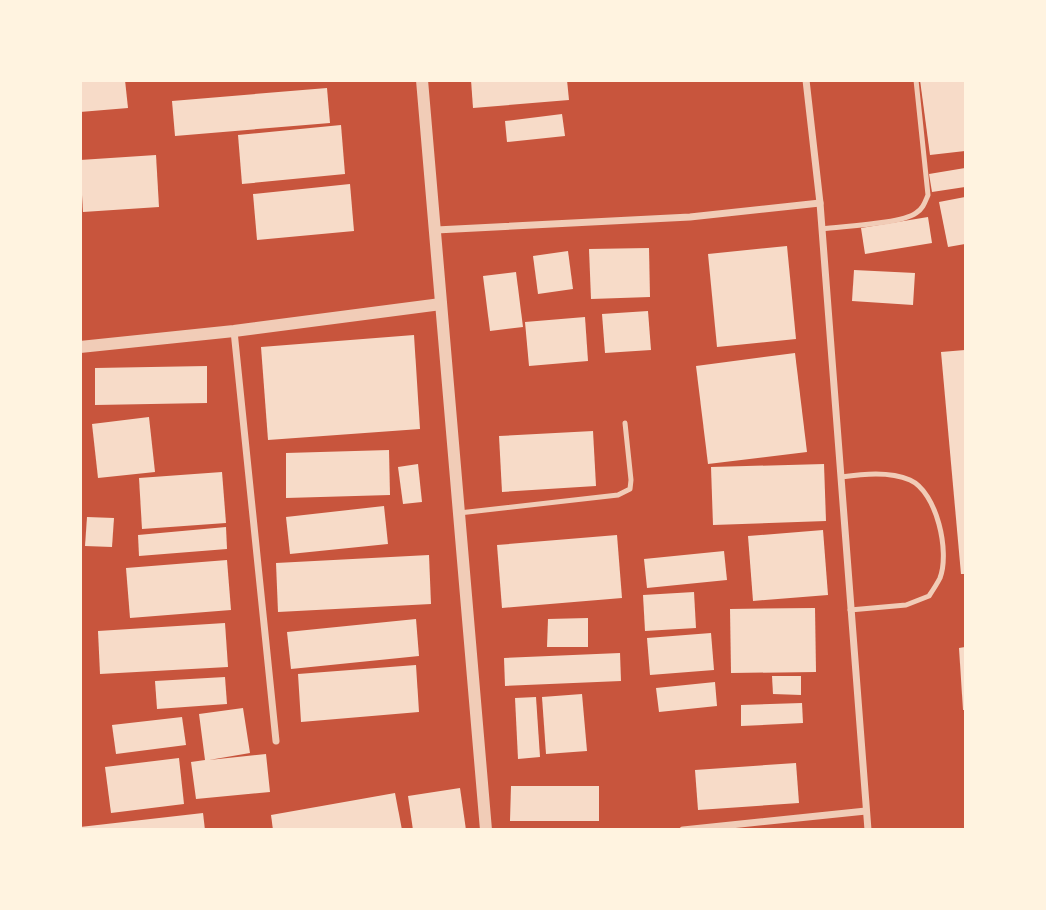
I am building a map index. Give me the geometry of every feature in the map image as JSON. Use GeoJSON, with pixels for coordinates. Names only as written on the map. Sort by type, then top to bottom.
{"type":"FeatureCollection","features":[{"type":"Feature","properties":{"kind":"street"},"geometry":{"type":"LineString","coordinates":[[422,80],[486,830]]}},
{"type":"Feature","properties":{"kind":"street"},"geometry":{"type":"LineString","coordinates":[[806,80],[820,203],[868,830]]}},
{"type":"Feature","properties":{"kind":"street"},"geometry":{"type":"LineString","coordinates":[[436,230],[690,217],[820,203]]}},
{"type":"Feature","properties":{"kind":"street"},"geometry":{"type":"LineString","coordinates":[[80,347],[234,331],[441,304]]}},
{"type":"Feature","properties":{"kind":"street"},"geometry":{"type":"LineString","coordinates":[[234,331],[276,741]]}},
{"type":"Feature","properties":{"kind":"street"},"geometry":{"type":"LineString","coordinates":[[683,830],[866,811]]}},
{"type":"Feature","properties":{"kind":"lane"},"geometry":{"type":"LineString","coordinates":[[822,229],[898,219],[914,215],[922,208],[928,195],[916,80]]}},
{"type":"Feature","properties":{"kind":"lane"},"geometry":{"type":"LineString","coordinates":[[459,513],[618,495],[630,489],[625,423]]}},
{"type":"Feature","properties":{"kind":"lane"},"geometry":{"type":"LineString","coordinates":[[841,477],[873,473],[912,481],[933,505],[943,550],[941,576],[929,596],[906,605],[850,610]]}},
{"type":"Feature","properties":{"kind":"building"},"geometry":{"type":"Polygon","coordinates":[[[80,80],[125,80],[128,108],[80,112],[80,80]]]}},
{"type":"Feature","properties":{"kind":"building"},"geometry":{"type":"Polygon","coordinates":[[[471,80],[567,80],[569,100],[473,108],[471,80]]]}},
{"type":"Feature","properties":{"kind":"building"},"geometry":{"type":"Polygon","coordinates":[[[920,80],[965,80],[965,151],[930,155],[920,80]]]}},
{"type":"Feature","properties":{"kind":"building"},"geometry":{"type":"Polygon","coordinates":[[[327,88],[330,123],[175,136],[172,101],[327,88]]]}},
{"type":"Feature","properties":{"kind":"building"},"geometry":{"type":"Polygon","coordinates":[[[562,114],[565,136],[507,142],[505,121],[562,114]]]}},
{"type":"Feature","properties":{"kind":"building"},"geometry":{"type":"Polygon","coordinates":[[[341,125],[345,174],[242,184],[238,135],[341,125]]]}},
{"type":"Feature","properties":{"kind":"building"},"geometry":{"type":"Polygon","coordinates":[[[156,155],[159,207],[83,212],[80,160],[156,155]]]}},
{"type":"Feature","properties":{"kind":"building"},"geometry":{"type":"Polygon","coordinates":[[[965,168],[965,187],[932,192],[929,174],[965,168]]]}},
{"type":"Feature","properties":{"kind":"building"},"geometry":{"type":"Polygon","coordinates":[[[350,184],[354,231],[257,240],[253,194],[350,184]]]}},
{"type":"Feature","properties":{"kind":"building"},"geometry":{"type":"Polygon","coordinates":[[[965,197],[965,244],[948,247],[939,202],[965,197]]]}},
{"type":"Feature","properties":{"kind":"building"},"geometry":{"type":"Polygon","coordinates":[[[928,217],[932,243],[865,254],[861,228],[928,217]]]}},
{"type":"Feature","properties":{"kind":"building"},"geometry":{"type":"Polygon","coordinates":[[[787,246],[796,339],[717,347],[708,254],[787,246]]]}},
{"type":"Feature","properties":{"kind":"building"},"geometry":{"type":"Polygon","coordinates":[[[649,248],[650,297],[591,299],[589,249],[649,248]]]}},
{"type":"Feature","properties":{"kind":"building"},"geometry":{"type":"Polygon","coordinates":[[[568,251],[573,289],[538,294],[533,256],[568,251]]]}},
{"type":"Feature","properties":{"kind":"building"},"geometry":{"type":"Polygon","coordinates":[[[854,270],[915,273],[913,305],[852,301],[854,270]]]}},
{"type":"Feature","properties":{"kind":"building"},"geometry":{"type":"Polygon","coordinates":[[[516,272],[523,327],[490,331],[483,276],[516,272]]]}},
{"type":"Feature","properties":{"kind":"building"},"geometry":{"type":"Polygon","coordinates":[[[648,311],[651,350],[605,353],[602,314],[648,311]]]}},
{"type":"Feature","properties":{"kind":"building"},"geometry":{"type":"Polygon","coordinates":[[[585,317],[588,361],[529,366],[525,322],[585,317]]]}},
{"type":"Feature","properties":{"kind":"building"},"geometry":{"type":"Polygon","coordinates":[[[414,335],[420,429],[268,440],[261,347],[414,335]]]}},
{"type":"Feature","properties":{"kind":"building"},"geometry":{"type":"Polygon","coordinates":[[[965,350],[965,574],[961,574],[941,352],[965,350]]]}},
{"type":"Feature","properties":{"kind":"building"},"geometry":{"type":"Polygon","coordinates":[[[795,353],[807,452],[708,464],[696,366],[795,353]]]}},
{"type":"Feature","properties":{"kind":"building"},"geometry":{"type":"Polygon","coordinates":[[[207,366],[207,403],[95,405],[95,368],[207,366]]]}},
{"type":"Feature","properties":{"kind":"building"},"geometry":{"type":"Polygon","coordinates":[[[149,417],[155,472],[98,478],[92,424],[149,417]]]}},
{"type":"Feature","properties":{"kind":"building"},"geometry":{"type":"Polygon","coordinates":[[[593,431],[596,486],[502,492],[499,436],[593,431]]]}},
{"type":"Feature","properties":{"kind":"building"},"geometry":{"type":"Polygon","coordinates":[[[389,450],[390,495],[286,498],[286,453],[389,450]]]}},
{"type":"Feature","properties":{"kind":"building"},"geometry":{"type":"Polygon","coordinates":[[[418,464],[422,502],[403,504],[398,467],[418,464]]]}},
{"type":"Feature","properties":{"kind":"building"},"geometry":{"type":"Polygon","coordinates":[[[824,464],[826,521],[713,525],[711,467],[824,464]]]}},
{"type":"Feature","properties":{"kind":"building"},"geometry":{"type":"Polygon","coordinates":[[[222,472],[226,523],[142,529],[139,478],[222,472]]]}},
{"type":"Feature","properties":{"kind":"building"},"geometry":{"type":"Polygon","coordinates":[[[384,506],[388,544],[290,554],[286,517],[384,506]]]}},
{"type":"Feature","properties":{"kind":"building"},"geometry":{"type":"Polygon","coordinates":[[[87,517],[114,518],[112,547],[85,546],[87,517]]]}},
{"type":"Feature","properties":{"kind":"building"},"geometry":{"type":"Polygon","coordinates":[[[226,527],[227,549],[139,556],[138,535],[226,527]]]}},
{"type":"Feature","properties":{"kind":"building"},"geometry":{"type":"Polygon","coordinates":[[[823,530],[828,595],[753,601],[748,536],[823,530]]]}},
{"type":"Feature","properties":{"kind":"building"},"geometry":{"type":"Polygon","coordinates":[[[617,535],[622,598],[502,608],[497,545],[617,535]]]}},
{"type":"Feature","properties":{"kind":"building"},"geometry":{"type":"Polygon","coordinates":[[[724,551],[727,580],[647,588],[644,559],[724,551]]]}},
{"type":"Feature","properties":{"kind":"building"},"geometry":{"type":"Polygon","coordinates":[[[429,555],[431,604],[278,612],[276,563],[429,555]]]}},
{"type":"Feature","properties":{"kind":"building"},"geometry":{"type":"Polygon","coordinates":[[[227,560],[231,610],[130,618],[126,568],[227,560]]]}},
{"type":"Feature","properties":{"kind":"building"},"geometry":{"type":"Polygon","coordinates":[[[694,592],[696,628],[645,631],[643,595],[694,592]]]}},
{"type":"Feature","properties":{"kind":"building"},"geometry":{"type":"Polygon","coordinates":[[[815,608],[816,672],[731,673],[730,609],[815,608]]]}},
{"type":"Feature","properties":{"kind":"building"},"geometry":{"type":"Polygon","coordinates":[[[588,618],[588,647],[547,647],[548,619],[588,618]]]}},
{"type":"Feature","properties":{"kind":"building"},"geometry":{"type":"Polygon","coordinates":[[[416,619],[419,656],[291,669],[287,632],[416,619]]]}},
{"type":"Feature","properties":{"kind":"building"},"geometry":{"type":"Polygon","coordinates":[[[225,623],[228,667],[100,674],[98,631],[225,623]]]}},
{"type":"Feature","properties":{"kind":"building"},"geometry":{"type":"Polygon","coordinates":[[[711,633],[714,670],[650,675],[647,638],[711,633]]]}},
{"type":"Feature","properties":{"kind":"building"},"geometry":{"type":"Polygon","coordinates":[[[965,647],[965,710],[963,710],[959,648],[965,647]]]}},
{"type":"Feature","properties":{"kind":"building"},"geometry":{"type":"Polygon","coordinates":[[[620,653],[621,681],[505,686],[504,658],[620,653]]]}},
{"type":"Feature","properties":{"kind":"building"},"geometry":{"type":"Polygon","coordinates":[[[416,665],[419,712],[301,722],[298,674],[416,665]]]}},
{"type":"Feature","properties":{"kind":"building"},"geometry":{"type":"Polygon","coordinates":[[[772,676],[801,676],[801,695],[773,694],[772,676]]]}},
{"type":"Feature","properties":{"kind":"building"},"geometry":{"type":"Polygon","coordinates":[[[225,677],[227,704],[157,709],[155,681],[225,677]]]}},
{"type":"Feature","properties":{"kind":"building"},"geometry":{"type":"Polygon","coordinates":[[[715,682],[717,706],[659,712],[656,688],[715,682]]]}},
{"type":"Feature","properties":{"kind":"building"},"geometry":{"type":"Polygon","coordinates":[[[582,694],[587,751],[546,754],[542,697],[582,694]]]}},
{"type":"Feature","properties":{"kind":"building"},"geometry":{"type":"Polygon","coordinates":[[[536,697],[540,757],[518,759],[515,698],[536,697]]]}},
{"type":"Feature","properties":{"kind":"building"},"geometry":{"type":"Polygon","coordinates":[[[802,703],[803,723],[741,726],[741,705],[802,703]]]}},
{"type":"Feature","properties":{"kind":"building"},"geometry":{"type":"Polygon","coordinates":[[[243,708],[250,753],[209,760],[266,754],[270,792],[196,799],[191,762],[205,760],[199,714],[243,708]]]}},
{"type":"Feature","properties":{"kind":"building"},"geometry":{"type":"Polygon","coordinates":[[[182,717],[186,745],[116,754],[112,725],[182,717]]]}},
{"type":"Feature","properties":{"kind":"building"},"geometry":{"type":"Polygon","coordinates":[[[179,758],[184,804],[111,813],[105,767],[179,758]]]}},
{"type":"Feature","properties":{"kind":"building"},"geometry":{"type":"Polygon","coordinates":[[[796,763],[799,803],[698,810],[695,770],[796,763]]]}},
{"type":"Feature","properties":{"kind":"building"},"geometry":{"type":"Polygon","coordinates":[[[511,786],[599,786],[599,821],[510,821],[511,786]]]}},
{"type":"Feature","properties":{"kind":"building"},"geometry":{"type":"Polygon","coordinates":[[[460,788],[466,830],[413,830],[408,796],[460,788]]]}},
{"type":"Feature","properties":{"kind":"building"},"geometry":{"type":"Polygon","coordinates":[[[395,793],[402,830],[273,830],[271,815],[395,793]]]}},
{"type":"Feature","properties":{"kind":"building"},"geometry":{"type":"Polygon","coordinates":[[[203,813],[205,830],[80,830],[80,827],[203,813]]]}}]}
